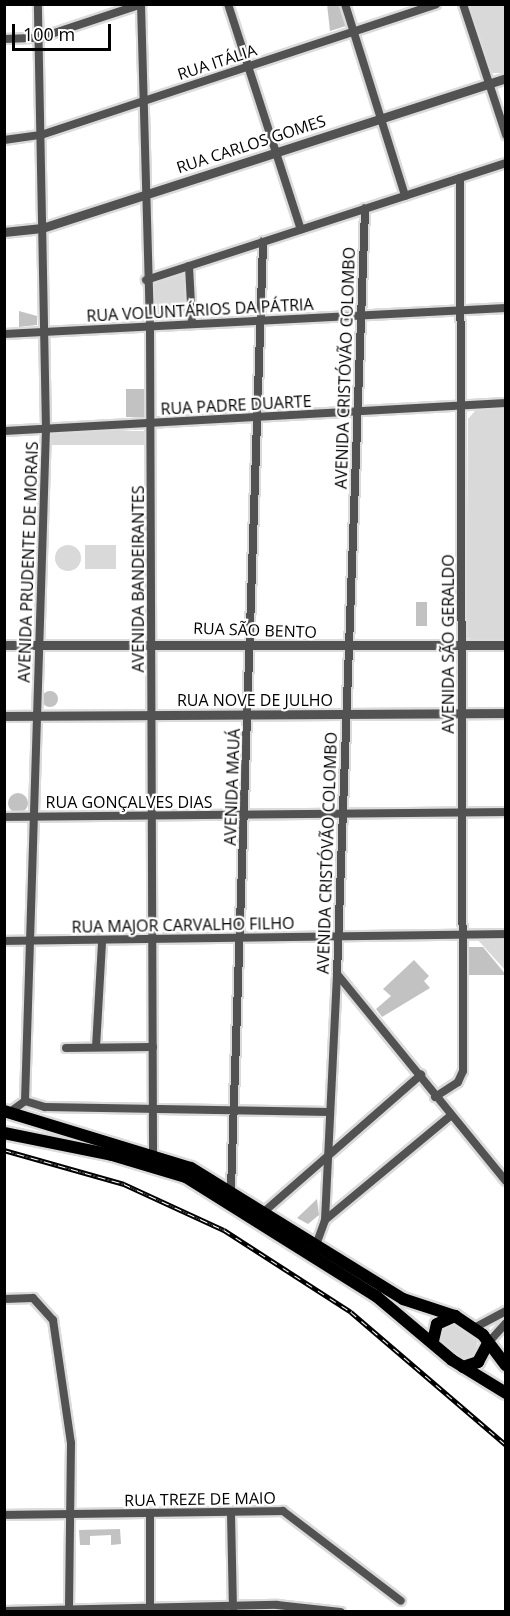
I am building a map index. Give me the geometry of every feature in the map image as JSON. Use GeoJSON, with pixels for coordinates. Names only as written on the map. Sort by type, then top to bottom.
{"type":"FeatureCollection","features":[{"type":"Feature","properties":{"kind":"main road"},"geometry":{"type":"LineString","coordinates":[[506,1365],[474,1328],[455,1316],[403,1299],[231,1189],[153,1153],[7,1112],[5,1133],[112,1155],[186,1178],[376,1296],[463,1367],[506,1393]]}},
{"type":"Feature","properties":{"kind":"main road"},"geometry":{"type":"LineString","coordinates":[[27,1138],[39,1121]]}},
{"type":"Feature","properties":{"kind":"main road"},"geometry":{"type":"LineString","coordinates":[[433,1341],[437,1324],[455,1316]]}},
{"type":"Feature","properties":{"kind":"main road"},"geometry":{"type":"LineString","coordinates":[[463,1367],[478,1362],[488,1342]]}},
{"type":"Feature","properties":{"kind":"street","name":"AVENIDA PRUDENTE DE MORAIS"},"geometry":{"type":"LineString","coordinates":[[25,1101],[46,429],[38,4]]}},
{"type":"Feature","properties":{"kind":"street"},"geometry":{"type":"LineString","coordinates":[[228,4],[301,230]]}},
{"type":"Feature","properties":{"kind":"street"},"geometry":{"type":"LineString","coordinates":[[345,4],[405,196]]}},
{"type":"Feature","properties":{"kind":"street","name":"RUA ITÁLIA"},"geometry":{"type":"LineString","coordinates":[[4,140],[41,135],[436,4]]}},
{"type":"Feature","properties":{"kind":"street"},"geometry":{"type":"LineString","coordinates":[[463,4],[506,135]]}},
{"type":"Feature","properties":{"kind":"street"},"geometry":{"type":"LineString","coordinates":[[4,39],[39,38],[141,5]]}},
{"type":"Feature","properties":{"kind":"street","name":"AVENIDA BANDEIRANTES"},"geometry":{"type":"LineString","coordinates":[[141,5],[143,195],[150,326],[153,1153]]}},
{"type":"Feature","properties":{"kind":"street","name":"RUA CARLOS GOMES"},"geometry":{"type":"LineString","coordinates":[[4,232],[42,228],[506,78]]}},
{"type":"Feature","properties":{"kind":"street"},"geometry":{"type":"LineString","coordinates":[[146,280],[506,163]]}},
{"type":"Feature","properties":{"kind":"street","name":"AVENIDA SÃO GERALDO"},"geometry":{"type":"LineString","coordinates":[[435,1097],[458,1082],[463,1071],[461,648],[463,309],[460,178]]}},
{"type":"Feature","properties":{"kind":"street","name":"AVENIDA CRISTÓVÃO COLOMBO"},"geometry":{"type":"LineString","coordinates":[[316,1245],[325,1220],[337,974],[346,648],[365,209]]}},
{"type":"Feature","properties":{"kind":"street","name":"AVENIDA MAUÁ"},"geometry":{"type":"LineString","coordinates":[[231,1189],[259,418],[263,242]]}},
{"type":"Feature","properties":{"kind":"street"},"geometry":{"type":"LineString","coordinates":[[189,266],[192,324]]}},
{"type":"Feature","properties":{"kind":"street","name":"RUA VOLUNTÁRIOS DA PÁTRIA"},"geometry":{"type":"LineString","coordinates":[[4,334],[506,308]]}},
{"type":"Feature","properties":{"kind":"street","name":"RUA PADRE DUARTE"},"geometry":{"type":"LineString","coordinates":[[4,431],[506,404]]}},
{"type":"Feature","properties":{"kind":"street","name":"RUA SÃO BENTO"},"geometry":{"type":"LineString","coordinates":[[4,645],[152,643],[346,648],[461,648],[506,645]]}},
{"type":"Feature","properties":{"kind":"street","name":"RUA NOVE DE JULHO"},"geometry":{"type":"LineString","coordinates":[[4,716],[506,714]]}},
{"type":"Feature","properties":{"kind":"street","name":"RUA GONÇALVES DIAS"},"geometry":{"type":"LineString","coordinates":[[4,817],[506,812]]}},
{"type":"Feature","properties":{"kind":"street","name":"RUA MAJOR CARVALHO FILHO"},"geometry":{"type":"LineString","coordinates":[[4,941],[102,942],[338,935],[506,934]]}},
{"type":"Feature","properties":{"kind":"street"},"geometry":{"type":"LineString","coordinates":[[96,1047],[102,942]]}},
{"type":"Feature","properties":{"kind":"street"},"geometry":{"type":"LineString","coordinates":[[337,974],[421,1075],[449,1117],[506,1181]]}},
{"type":"Feature","properties":{"kind":"street"},"geometry":{"type":"LineString","coordinates":[[66,1047],[153,1047]]}},
{"type":"Feature","properties":{"kind":"street"},"geometry":{"type":"LineString","coordinates":[[266,1210],[421,1075]]}},
{"type":"Feature","properties":{"kind":"street"},"geometry":{"type":"LineString","coordinates":[[7,1112],[25,1101],[51,1107],[235,1107],[330,1112]]}},
{"type":"Feature","properties":{"kind":"street"},"geometry":{"type":"LineString","coordinates":[[39,1121],[51,1107]]}},
{"type":"Feature","properties":{"kind":"street"},"geometry":{"type":"LineString","coordinates":[[325,1220],[449,1117]]}},
{"type":"Feature","properties":{"kind":"street"},"geometry":{"type":"LineString","coordinates":[[4,1299],[33,1298],[53,1320],[71,1443],[69,1609]]}},
{"type":"Feature","properties":{"kind":"street"},"geometry":{"type":"LineString","coordinates":[[474,1328],[506,1311]]}},
{"type":"Feature","properties":{"kind":"street"},"geometry":{"type":"LineString","coordinates":[[488,1342],[506,1323]]}},
{"type":"Feature","properties":{"kind":"street","name":"RUA TREZE DE MAIO"},"geometry":{"type":"LineString","coordinates":[[4,1515],[69,1513],[150,1516],[283,1511],[401,1601]]}},
{"type":"Feature","properties":{"kind":"street"},"geometry":{"type":"LineString","coordinates":[[231,1514],[233,1609]]}},
{"type":"Feature","properties":{"kind":"street"},"geometry":{"type":"LineString","coordinates":[[150,1516],[150,1610]]}},
{"type":"Feature","properties":{"kind":"street"},"geometry":{"type":"LineString","coordinates":[[11,1611],[233,1609],[341,1611]]}},
{"type":"Feature","properties":{"kind":"shaded area"},"geometry":{"type":"Polygon","coordinates":[[[468,5],[505,5],[505,73],[491,73],[468,5]]]}},
{"type":"Feature","properties":{"kind":"shaded area"},"geometry":{"type":"Polygon","coordinates":[[[183,271],[187,316],[153,320],[154,282],[183,271]]]}},
{"type":"Feature","properties":{"kind":"shaded area"},"geometry":{"type":"Polygon","coordinates":[[[505,408],[505,641],[472,641],[466,636],[468,419],[475,411],[505,408]]]}},
{"type":"Feature","properties":{"kind":"shaded area"},"geometry":{"type":"Polygon","coordinates":[[[50,431],[146,431],[146,445],[50,445],[50,431]]]}},
{"type":"Feature","properties":{"kind":"shaded area"},"geometry":{"type":"Polygon","coordinates":[[[68,545],[77,549],[81,558],[77,567],[68,571],[59,567],[55,558],[59,549],[68,545]]]}},
{"type":"Feature","properties":{"kind":"shaded area"},"geometry":{"type":"Polygon","coordinates":[[[85,545],[116,545],[116,569],[85,569],[85,545]]]}},
{"type":"Feature","properties":{"kind":"shaded area"},"geometry":{"type":"Polygon","coordinates":[[[477,939],[505,939],[505,970],[477,939]]]}},
{"type":"Feature","properties":{"kind":"shaded area"},"geometry":{"type":"Polygon","coordinates":[[[451,1322],[478,1340],[474,1356],[461,1358],[439,1342],[438,1331],[451,1322]]]}},
{"type":"Feature","properties":{"kind":"building"},"geometry":{"type":"Polygon","coordinates":[[[327,4],[339,4],[346,26],[330,31],[327,4]]]}},
{"type":"Feature","properties":{"kind":"building"},"geometry":{"type":"Polygon","coordinates":[[[19,311],[37,316],[37,325],[19,327],[19,311]]]}},
{"type":"Feature","properties":{"kind":"building"},"geometry":{"type":"Polygon","coordinates":[[[126,389],[144,389],[144,417],[126,417],[126,389]]]}},
{"type":"Feature","properties":{"kind":"building"},"geometry":{"type":"Polygon","coordinates":[[[416,602],[427,602],[427,626],[416,626],[416,602]]]}},
{"type":"Feature","properties":{"kind":"building"},"geometry":{"type":"Polygon","coordinates":[[[47,691],[53,691],[58,699],[56,705],[47,707],[42,702],[42,696],[47,691]]]}},
{"type":"Feature","properties":{"kind":"building"},"geometry":{"type":"Polygon","coordinates":[[[18,793],[25,796],[28,803],[25,810],[18,813],[11,810],[8,803],[11,796],[18,793]]]}},
{"type":"Feature","properties":{"kind":"building"},"geometry":{"type":"Polygon","coordinates":[[[469,947],[483,947],[506,975],[469,975],[469,947]]]}},
{"type":"Feature","properties":{"kind":"building"},"geometry":{"type":"Polygon","coordinates":[[[414,960],[429,976],[424,981],[430,988],[382,1017],[376,1009],[391,996],[383,989],[414,960]]]}},
{"type":"Feature","properties":{"kind":"building"},"geometry":{"type":"Polygon","coordinates":[[[317,1199],[319,1215],[308,1224],[297,1218],[317,1199]]]}},
{"type":"Feature","properties":{"kind":"building"},"geometry":{"type":"Polygon","coordinates":[[[120,1529],[121,1544],[111,1545],[111,1535],[90,1536],[90,1545],[80,1545],[79,1530],[120,1529]]]}},
{"type":"Feature","properties":{"kind":"railway"},"geometry":{"type":"LineString","coordinates":[[4,1150],[124,1184],[224,1230],[351,1312],[506,1445]]}}]}
